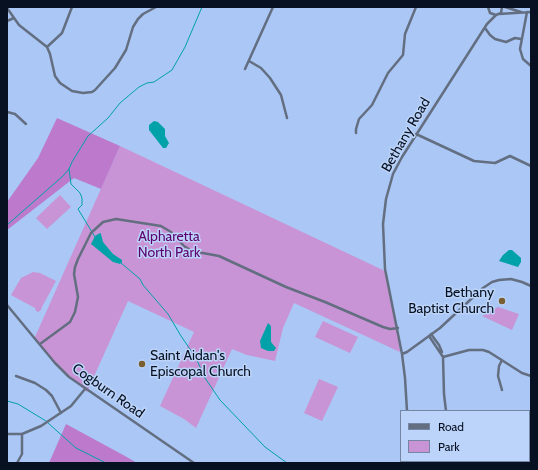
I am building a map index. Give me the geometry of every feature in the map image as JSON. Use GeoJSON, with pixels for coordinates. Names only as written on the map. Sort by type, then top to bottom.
{"type":"FeatureCollection","features":[{"type":"Feature","properties":{"kind":"street"},"geometry":{"type":"LineString","coordinates":[[47,47],[62,33],[72,7]]}},
{"type":"Feature","properties":{"kind":"street"},"geometry":{"type":"LineString","coordinates":[[7,8],[19,25],[47,47],[55,76],[60,83],[68,89],[83,93],[92,92],[99,87],[120,60],[127,48],[133,27],[143,14],[156,7]]}},
{"type":"Feature","properties":{"kind":"street"},"geometry":{"type":"LineString","coordinates":[[245,69],[273,7]]}},
{"type":"Feature","properties":{"kind":"street"},"geometry":{"type":"LineString","coordinates":[[356,133],[357,123],[372,105],[388,73],[403,54],[405,34],[416,7]]}},
{"type":"Feature","properties":{"kind":"street"},"geometry":{"type":"LineString","coordinates":[[485,7],[492,14],[531,12]]}},
{"type":"Feature","properties":{"kind":"street"},"geometry":{"type":"LineString","coordinates":[[504,7],[525,12]]}},
{"type":"Feature","properties":{"kind":"street","name":"Bethany Road"},"geometry":{"type":"LineString","coordinates":[[407,410],[405,378],[398,328],[386,276],[383,241],[383,216],[386,199],[393,174],[416,134],[485,28],[497,14],[502,11],[504,7]]}},
{"type":"Feature","properties":{"kind":"street"},"geometry":{"type":"LineString","coordinates":[[488,10],[488,24]]}},
{"type":"Feature","properties":{"kind":"street"},"geometry":{"type":"LineString","coordinates":[[525,12],[521,52],[523,59],[531,66]]}},
{"type":"Feature","properties":{"kind":"street"},"geometry":{"type":"LineString","coordinates":[[7,21],[14,18]]}},
{"type":"Feature","properties":{"kind":"street"},"geometry":{"type":"LineString","coordinates":[[485,28],[495,39],[506,42],[515,38],[522,39]]}},
{"type":"Feature","properties":{"kind":"street"},"geometry":{"type":"LineString","coordinates":[[249,61],[261,68],[270,78],[281,95],[286,118]]}},
{"type":"Feature","properties":{"kind":"street"},"geometry":{"type":"LineString","coordinates":[[7,112],[15,114],[26,124]]}},
{"type":"Feature","properties":{"kind":"street"},"geometry":{"type":"LineString","coordinates":[[416,134],[474,161],[495,163],[510,156],[531,166]]}},
{"type":"Feature","properties":{"kind":"street"},"geometry":{"type":"LineString","coordinates":[[40,344],[70,322],[75,312],[78,297],[74,274],[76,262],[91,233],[103,222],[116,220],[161,226],[171,232],[192,251],[219,256],[286,287],[383,327],[390,329],[398,328]]}},
{"type":"Feature","properties":{"kind":"street"},"geometry":{"type":"LineString","coordinates":[[402,354],[430,335],[457,313],[483,288],[492,282],[511,279],[518,280],[531,286]]}},
{"type":"Feature","properties":{"kind":"street","name":"Cogburn Road"},"geometry":{"type":"LineString","coordinates":[[7,305],[63,372],[85,389],[194,463]]}},
{"type":"Feature","properties":{"kind":"street"},"geometry":{"type":"LineString","coordinates":[[430,335],[443,355],[446,410]]}},
{"type":"Feature","properties":{"kind":"street"},"geometry":{"type":"LineString","coordinates":[[443,355],[469,350],[483,350],[531,376]]}},
{"type":"Feature","properties":{"kind":"street"},"geometry":{"type":"LineString","coordinates":[[502,360],[498,372],[502,390]]}},
{"type":"Feature","properties":{"kind":"street"},"geometry":{"type":"LineString","coordinates":[[16,376],[28,380],[46,390],[52,396],[61,414]]}},
{"type":"Feature","properties":{"kind":"street"},"geometry":{"type":"LineString","coordinates":[[7,434],[22,434],[41,426],[72,406],[85,389]]}},
{"type":"Feature","properties":{"kind":"street"},"geometry":{"type":"LineString","coordinates":[[17,463],[22,454],[22,434]]}},
{"type":"Feature","properties":{"kind":"green space","name":"Alpharetta North Park"},"geometry":{"type":"Polygon","coordinates":[[[120,146],[385,271],[397,325],[400,352],[294,303],[283,328],[275,361],[247,355],[232,349],[196,428],[184,419],[160,406],[194,332],[128,301],[87,392],[46,352],[35,337],[120,146]]]}},
{"type":"Feature","properties":{"kind":"green space"},"geometry":{"type":"Polygon","coordinates":[[[60,195],[71,207],[47,229],[36,218],[60,195]]]}},
{"type":"Feature","properties":{"kind":"green space"},"geometry":{"type":"Polygon","coordinates":[[[33,272],[40,273],[56,281],[41,310],[38,312],[35,308],[11,295],[21,278],[33,272]]]}},
{"type":"Feature","properties":{"kind":"green space"},"geometry":{"type":"Polygon","coordinates":[[[498,307],[519,314],[512,330],[482,316],[498,307]]]}},
{"type":"Feature","properties":{"kind":"green space"},"geometry":{"type":"Polygon","coordinates":[[[323,321],[358,337],[350,353],[315,337],[323,321]]]}},
{"type":"Feature","properties":{"kind":"green space"},"geometry":{"type":"Polygon","coordinates":[[[319,379],[338,387],[322,421],[304,413],[319,379]]]}},
{"type":"Feature","properties":{"kind":"shaded area"},"geometry":{"type":"Polygon","coordinates":[[[57,118],[120,146],[101,189],[74,178],[7,230],[7,202],[38,158],[57,118]]]}},
{"type":"Feature","properties":{"kind":"shaded area"},"geometry":{"type":"Polygon","coordinates":[[[154,121],[158,122],[165,129],[165,136],[169,143],[166,148],[163,148],[149,130],[149,125],[154,121]]]}},
{"type":"Feature","properties":{"kind":"shaded area"},"geometry":{"type":"Polygon","coordinates":[[[100,233],[103,242],[113,254],[122,260],[120,264],[113,262],[91,244],[95,236],[100,233]]]}},
{"type":"Feature","properties":{"kind":"shaded area"},"geometry":{"type":"Polygon","coordinates":[[[509,250],[512,250],[521,258],[521,262],[518,267],[499,261],[509,250]]]}},
{"type":"Feature","properties":{"kind":"shaded area"},"geometry":{"type":"Polygon","coordinates":[[[268,323],[271,326],[271,342],[276,348],[274,351],[268,351],[261,348],[260,341],[268,323]]]}},
{"type":"Feature","properties":{"kind":"shaded area"},"geometry":{"type":"Polygon","coordinates":[[[66,424],[125,456],[137,463],[49,463],[66,424]]]}},
{"type":"Feature","properties":{"kind":"waterway"},"geometry":{"type":"LineString","coordinates":[[7,225],[63,176],[69,169],[88,136],[108,118],[120,103],[139,87],[147,83],[154,82],[172,70],[185,47],[202,7]]}},
{"type":"Feature","properties":{"kind":"waterway"},"geometry":{"type":"LineString","coordinates":[[69,169],[71,184],[80,193],[82,198],[82,205],[78,209],[95,237]]}},
{"type":"Feature","properties":{"kind":"waterway"},"geometry":{"type":"LineString","coordinates":[[121,263],[140,279],[143,285],[168,314],[196,358],[205,378],[220,400],[265,447],[287,463]]}},
{"type":"Feature","properties":{"kind":"waterway"},"geometry":{"type":"LineString","coordinates":[[7,401],[18,404],[46,421]]}},
{"type":"Feature","properties":{"kind":"waterway"},"geometry":{"type":"LineString","coordinates":[[48,423],[76,448],[106,463]]}},
{"type":"Feature","properties":{"kind":"place","name":"Bethany Baptist Church"},"geometry":{"type":"Point","coordinates":[502,301]}},
{"type":"Feature","properties":{"kind":"place","name":"Saint Aidan's Episcopal Church"},"geometry":{"type":"Point","coordinates":[142,364]}}]}
